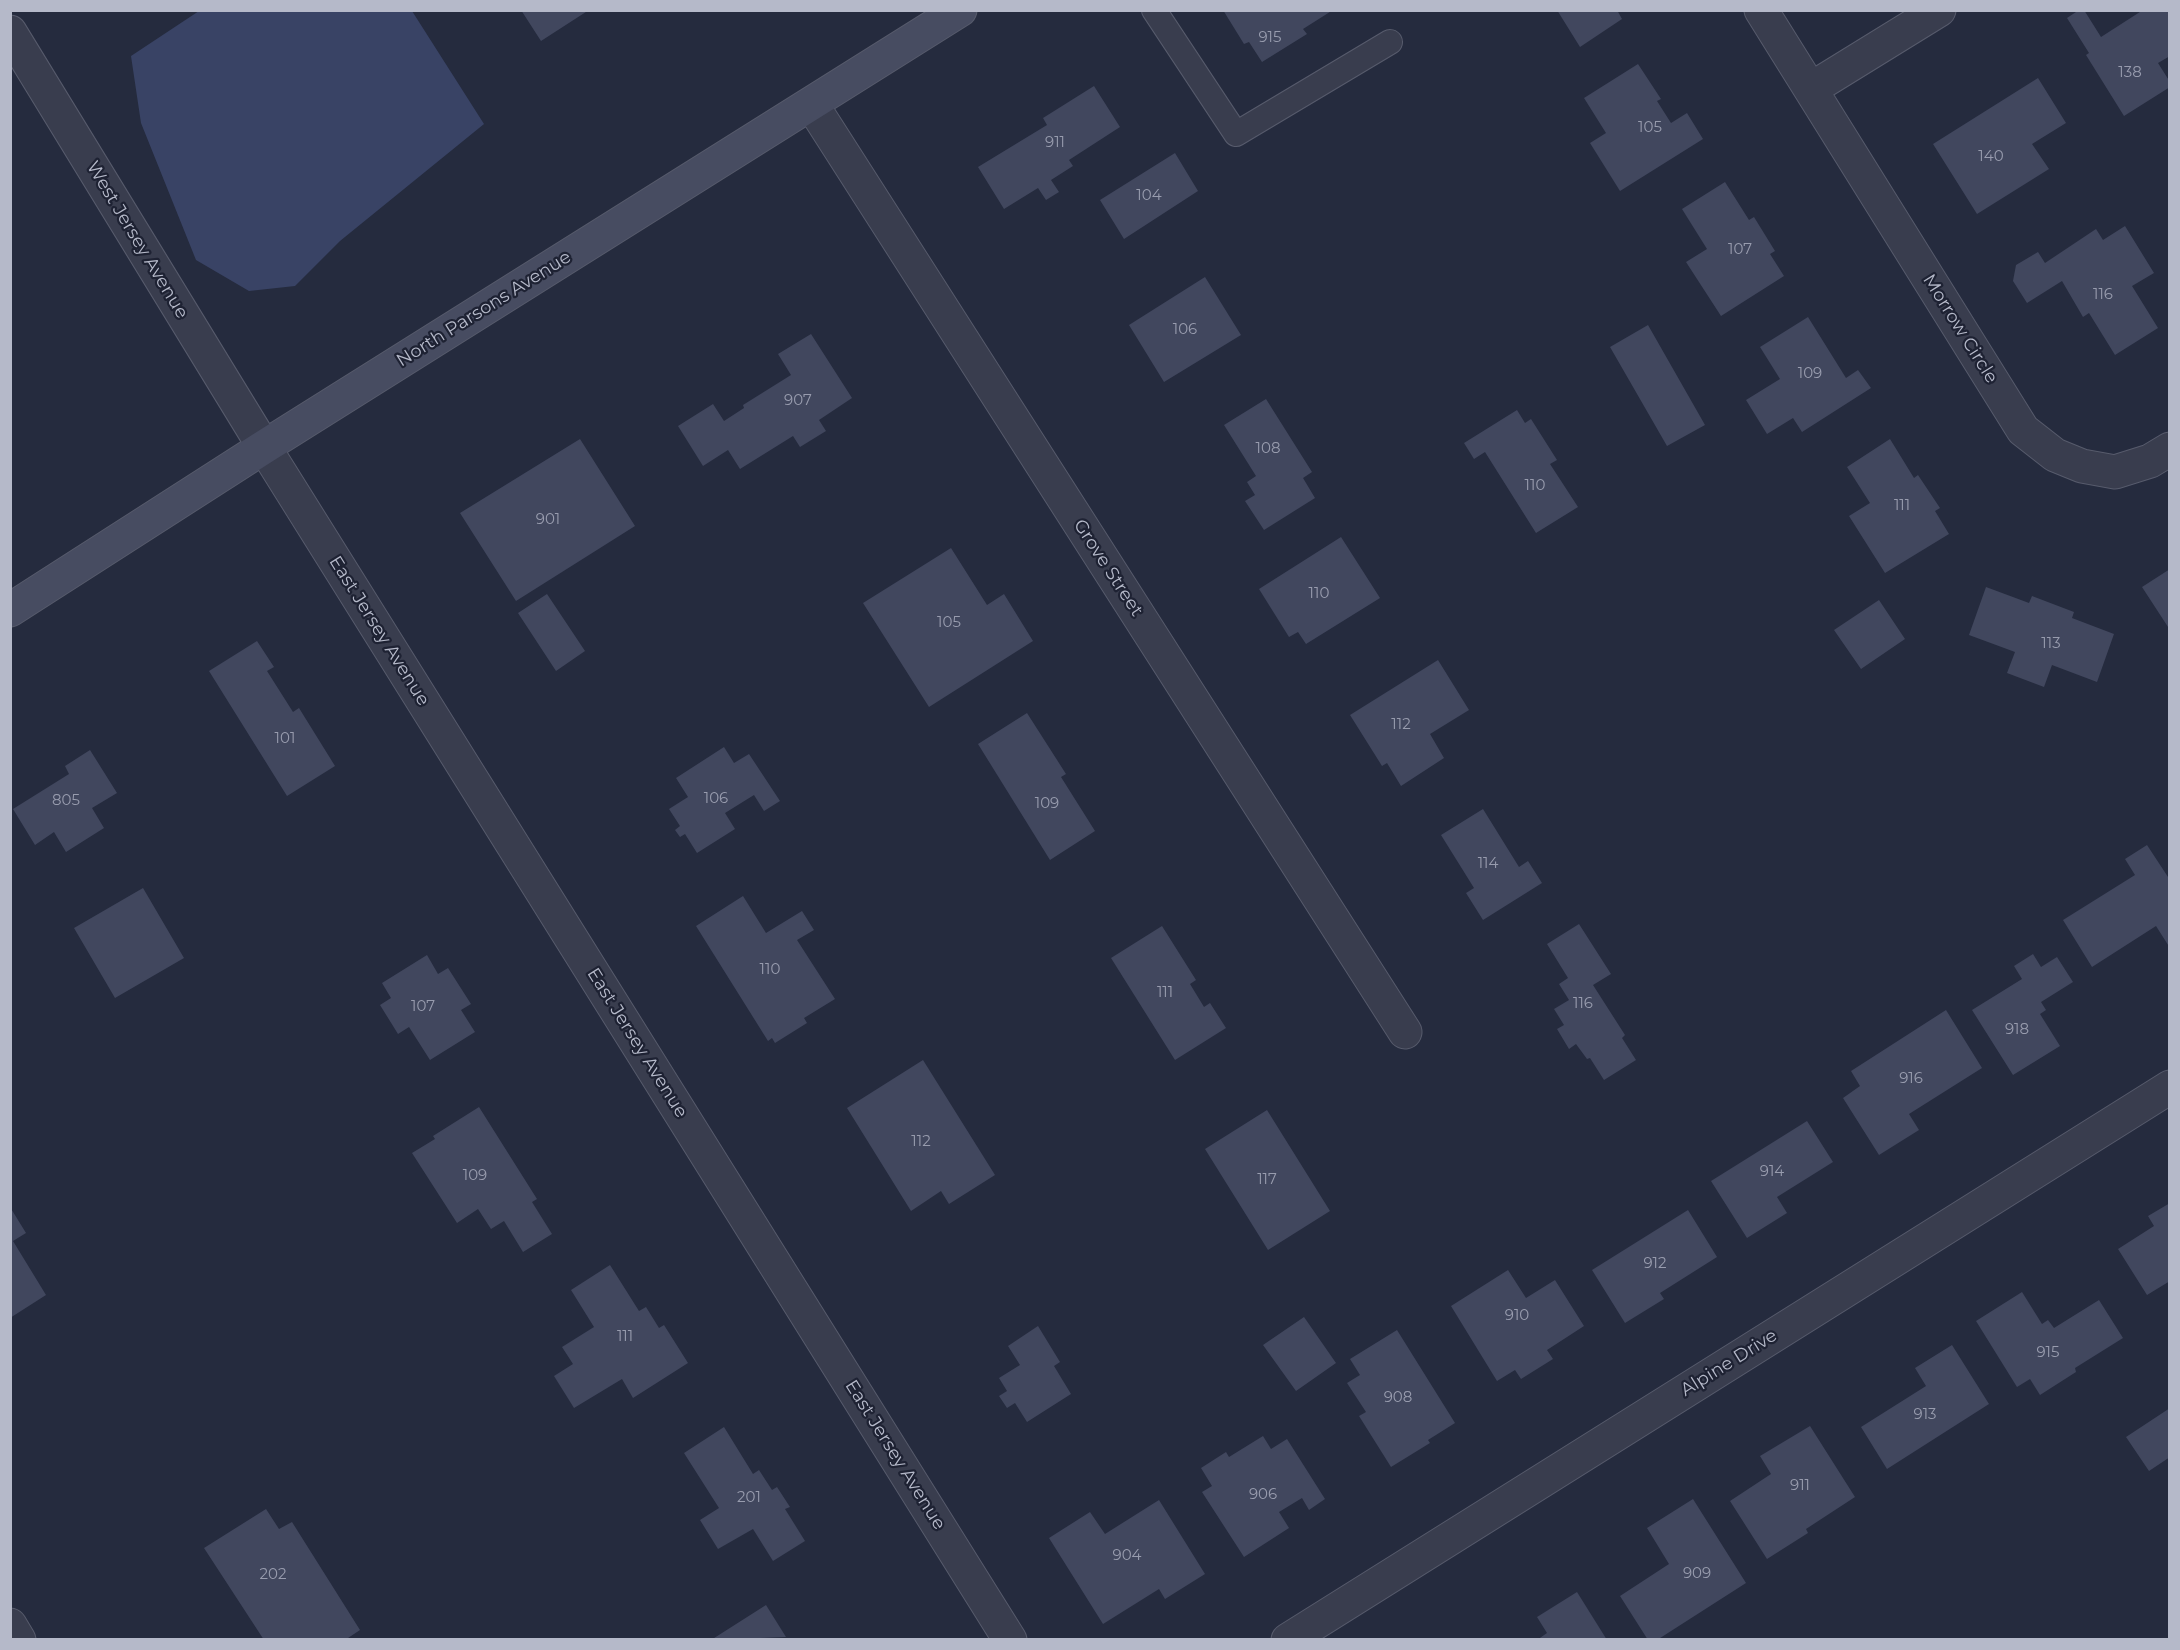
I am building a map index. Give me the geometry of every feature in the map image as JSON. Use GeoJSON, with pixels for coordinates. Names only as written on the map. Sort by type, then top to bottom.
{"type":"FeatureCollection","features":[{"type":"Feature","properties":{"kind":"main road","name":"North Parsons Avenue"},"geometry":{"type":"LineString","coordinates":[[10,610],[264,447],[960,10]]}},
{"type":"Feature","properties":{"kind":"street","name":"Morrow Circle"},"geometry":{"type":"LineString","coordinates":[[1761,10],[2023,430],[2055,455],[2082,466],[2115,472],[2150,461],[2169,449]]}},
{"type":"Feature","properties":{"kind":"street"},"geometry":{"type":"LineString","coordinates":[[1811,89],[1939,10]]}},
{"type":"Feature","properties":{"kind":"street","name":"West Jersey Avenue"},"geometry":{"type":"LineString","coordinates":[[10,32],[264,447]]}},
{"type":"Feature","properties":{"kind":"street","name":"Grove Street"},"geometry":{"type":"LineString","coordinates":[[812,105],[1405,1032]]}},
{"type":"Feature","properties":{"kind":"street","name":"East Jersey Avenue"},"geometry":{"type":"LineString","coordinates":[[264,447],[1010,1640]]}},
{"type":"Feature","properties":{"kind":"street","name":"Alpine Drive"},"geometry":{"type":"LineString","coordinates":[[1288,1640],[2169,1087]]}},
{"type":"Feature","properties":{"kind":"street"},"geometry":{"type":"LineString","coordinates":[[10,1625],[20,1640]]}},
{"type":"Feature","properties":{"kind":"lane"},"geometry":{"type":"LineString","coordinates":[[1154,10],[1236,134],[1390,42]]}},
{"type":"Feature","properties":{"kind":"water"},"geometry":{"type":"Polygon","coordinates":[[[199,11],[412,11],[484,124],[340,241],[295,286],[249,291],[196,260],[141,123],[131,56],[199,11]]]}},
{"type":"Feature","properties":{"kind":"building"},"geometry":{"type":"Polygon","coordinates":[[[521,10],[589,10],[541,41],[521,10]]]}},
{"type":"Feature","properties":{"kind":"building"},"geometry":{"type":"Polygon","coordinates":[[[1223,10],[1333,10],[1303,29],[1307,34],[1262,62],[1249,42],[1244,44],[1223,10]]]}},
{"type":"Feature","properties":{"kind":"building"},"geometry":{"type":"Polygon","coordinates":[[[1557,10],[1617,10],[1622,19],[1580,47],[1557,10]]]}},
{"type":"Feature","properties":{"kind":"building"},"geometry":{"type":"Polygon","coordinates":[[[2079,10],[2084,10],[2101,37],[2143,10],[2170,10],[2170,56],[2158,63],[2170,82],[2170,87],[2124,116],[2086,55],[2089,53],[2067,18],[2079,10]]]}},
{"type":"Feature","properties":{"kind":"building"},"geometry":{"type":"Polygon","coordinates":[[[1638,64],[1661,99],[1657,101],[1671,123],[1687,113],[1703,139],[1620,191],[1590,143],[1606,133],[1584,98],[1638,64]]]}},
{"type":"Feature","properties":{"kind":"building"},"geometry":{"type":"Polygon","coordinates":[[[2038,78],[2066,123],[2032,144],[2049,169],[1977,214],[1933,144],[2038,78]]]}},
{"type":"Feature","properties":{"kind":"building"},"geometry":{"type":"Polygon","coordinates":[[[1094,86],[1120,127],[1069,160],[1073,166],[1051,180],[1059,192],[1046,200],[1038,188],[1004,209],[978,167],[1047,125],[1043,118],[1094,86]]]}},
{"type":"Feature","properties":{"kind":"building"},"geometry":{"type":"Polygon","coordinates":[[[1175,153],[1198,191],[1124,239],[1100,200],[1175,153]]]}},
{"type":"Feature","properties":{"kind":"building"},"geometry":{"type":"Polygon","coordinates":[[[1725,182],[1749,220],[1754,217],[1775,251],[1770,254],[1784,276],[1721,316],[1686,262],[1707,249],[1682,209],[1725,182]]]}},
{"type":"Feature","properties":{"kind":"building"},"geometry":{"type":"Polygon","coordinates":[[[2125,226],[2154,273],[2132,286],[2158,328],[2115,355],[2089,313],[2083,317],[2062,281],[2027,303],[2013,281],[2016,265],[2038,252],[2045,263],[2096,229],[2103,240],[2125,226]]]}},
{"type":"Feature","properties":{"kind":"building"},"geometry":{"type":"Polygon","coordinates":[[[1205,277],[1241,335],[1164,382],[1129,325],[1205,277]]]}},
{"type":"Feature","properties":{"kind":"building"},"geometry":{"type":"Polygon","coordinates":[[[1808,317],[1846,378],[1858,370],[1871,388],[1802,432],[1793,418],[1767,434],[1746,400],[1780,379],[1760,347],[1808,317]]]}},
{"type":"Feature","properties":{"kind":"building"},"geometry":{"type":"Polygon","coordinates":[[[1648,325],[1705,425],[1667,446],[1610,347],[1648,325]]]}},
{"type":"Feature","properties":{"kind":"building"},"geometry":{"type":"Polygon","coordinates":[[[811,334],[852,398],[819,420],[826,431],[800,447],[793,436],[740,469],[728,450],[703,466],[678,426],[713,404],[724,421],[744,408],[743,405],[791,375],[778,354],[811,334]]]}},
{"type":"Feature","properties":{"kind":"building"},"geometry":{"type":"Polygon","coordinates":[[[1266,399],[1312,472],[1303,478],[1315,498],[1264,530],[1245,501],[1255,495],[1247,482],[1256,476],[1224,425],[1266,399]]]}},
{"type":"Feature","properties":{"kind":"building"},"geometry":{"type":"Polygon","coordinates":[[[1517,410],[1525,423],[1531,419],[1557,460],[1550,464],[1578,507],[1536,533],[1485,452],[1474,459],[1464,443],[1517,410]]]}},
{"type":"Feature","properties":{"kind":"building"},"geometry":{"type":"Polygon","coordinates":[[[580,439],[635,526],[516,601],[460,513],[580,439]]]}},
{"type":"Feature","properties":{"kind":"building"},"geometry":{"type":"Polygon","coordinates":[[[1890,439],[1914,478],[1918,475],[1940,508],[1935,511],[1949,534],[1885,573],[1849,516],[1870,503],[1847,467],[1890,439]]]}},
{"type":"Feature","properties":{"kind":"building"},"geometry":{"type":"Polygon","coordinates":[[[1341,537],[1380,598],[1306,644],[1298,632],[1289,637],[1259,589],[1341,537]]]}},
{"type":"Feature","properties":{"kind":"building"},"geometry":{"type":"Polygon","coordinates":[[[951,548],[987,605],[1004,594],[1033,641],[929,707],[863,603],[951,548]]]}},
{"type":"Feature","properties":{"kind":"building"},"geometry":{"type":"Polygon","coordinates":[[[2170,569],[2170,630],[2142,587],[2170,569]]]}},
{"type":"Feature","properties":{"kind":"building"},"geometry":{"type":"Polygon","coordinates":[[[1986,587],[2029,603],[2032,596],[2074,612],[2072,618],[2114,634],[2097,682],[2052,665],[2044,687],[2007,673],[2015,652],[1969,635],[1986,587]]]}},
{"type":"Feature","properties":{"kind":"building"},"geometry":{"type":"Polygon","coordinates":[[[547,594],[585,651],[556,671],[518,613],[547,594]]]}},
{"type":"Feature","properties":{"kind":"building"},"geometry":{"type":"Polygon","coordinates":[[[1879,600],[1905,639],[1861,669],[1834,630],[1879,600]]]}},
{"type":"Feature","properties":{"kind":"building"},"geometry":{"type":"Polygon","coordinates":[[[257,641],[274,667],[267,671],[293,712],[299,708],[335,766],[287,796],[209,671],[257,641]]]}},
{"type":"Feature","properties":{"kind":"building"},"geometry":{"type":"Polygon","coordinates":[[[1438,660],[1469,710],[1430,734],[1444,758],[1401,786],[1387,763],[1382,766],[1350,715],[1438,660]]]}},
{"type":"Feature","properties":{"kind":"building"},"geometry":{"type":"Polygon","coordinates":[[[1027,713],[1066,774],[1061,777],[1095,831],[1050,860],[978,744],[1027,713]]]}},
{"type":"Feature","properties":{"kind":"building"},"geometry":{"type":"Polygon","coordinates":[[[724,747],[734,763],[749,754],[780,801],[764,811],[754,795],[725,813],[735,829],[697,853],[685,834],[680,837],[675,830],[680,826],[669,809],[688,797],[676,778],[724,747]]]}},
{"type":"Feature","properties":{"kind":"building"},"geometry":{"type":"Polygon","coordinates":[[[90,750],[117,793],[92,808],[104,828],[66,852],[54,832],[35,845],[13,809],[69,774],[65,766],[90,750]]]}},
{"type":"Feature","properties":{"kind":"building"},"geometry":{"type":"Polygon","coordinates":[[[1483,809],[1519,867],[1528,861],[1542,883],[1483,920],[1466,893],[1474,888],[1441,835],[1483,809]]]}},
{"type":"Feature","properties":{"kind":"building"},"geometry":{"type":"Polygon","coordinates":[[[2147,845],[2170,880],[2170,948],[2156,926],[2092,967],[2063,920],[2135,875],[2125,859],[2147,845]]]}},
{"type":"Feature","properties":{"kind":"building"},"geometry":{"type":"Polygon","coordinates":[[[143,888],[184,958],[115,998],[74,928],[143,888]]]}},
{"type":"Feature","properties":{"kind":"building"},"geometry":{"type":"Polygon","coordinates":[[[743,896],[766,933],[802,911],[814,930],[797,940],[835,999],[804,1018],[807,1023],[775,1043],[772,1038],[768,1041],[696,926],[743,896]]]}},
{"type":"Feature","properties":{"kind":"building"},"geometry":{"type":"Polygon","coordinates":[[[1579,924],[1611,974],[1593,985],[1625,1035],[1622,1038],[1636,1060],[1604,1080],[1590,1058],[1587,1059],[1576,1044],[1569,1049],[1557,1029],[1564,1025],[1554,1009],[1569,1000],[1559,984],[1568,978],[1547,944],[1579,924]]]}},
{"type":"Feature","properties":{"kind":"building"},"geometry":{"type":"Polygon","coordinates":[[[1162,926],[1196,980],[1190,984],[1204,1007],[1210,1003],[1226,1028],[1175,1060],[1111,958],[1162,926]]]}},
{"type":"Feature","properties":{"kind":"building"},"geometry":{"type":"Polygon","coordinates":[[[2033,954],[2041,967],[2057,957],[2073,982],[2041,1002],[2046,1010],[2040,1014],[2060,1046],[2013,1075],[1972,1010],[2022,979],[2014,966],[2033,954]]]}},
{"type":"Feature","properties":{"kind":"building"},"geometry":{"type":"Polygon","coordinates":[[[427,955],[438,974],[448,968],[471,1004],[461,1010],[475,1032],[430,1060],[409,1027],[398,1034],[380,1005],[391,998],[382,983],[427,955]]]}},
{"type":"Feature","properties":{"kind":"building"},"geometry":{"type":"Polygon","coordinates":[[[1946,1010],[1982,1068],[1909,1114],[1919,1130],[1879,1155],[1843,1098],[1860,1086],[1851,1071],[1946,1010]]]}},
{"type":"Feature","properties":{"kind":"building"},"geometry":{"type":"Polygon","coordinates":[[[923,1060],[995,1175],[949,1204],[941,1191],[911,1211],[847,1108],[923,1060]]]}},
{"type":"Feature","properties":{"kind":"building"},"geometry":{"type":"Polygon","coordinates":[[[479,1107],[537,1199],[532,1202],[552,1234],[523,1252],[504,1221],[491,1229],[478,1209],[457,1223],[412,1153],[435,1139],[433,1136],[479,1107]]]}},
{"type":"Feature","properties":{"kind":"building"},"geometry":{"type":"Polygon","coordinates":[[[1267,1110],[1330,1211],[1268,1250],[1205,1149],[1267,1110]]]}},
{"type":"Feature","properties":{"kind":"building"},"geometry":{"type":"Polygon","coordinates":[[[1807,1121],[1833,1162],[1777,1197],[1787,1213],[1747,1238],[1711,1181],[1807,1121]]]}},
{"type":"Feature","properties":{"kind":"building"},"geometry":{"type":"Polygon","coordinates":[[[2170,1203],[2170,1281],[2147,1295],[2118,1249],[2154,1226],[2148,1216],[2170,1203]]]}},
{"type":"Feature","properties":{"kind":"building"},"geometry":{"type":"Polygon","coordinates":[[[10,1207],[26,1233],[13,1241],[46,1295],[10,1318],[10,1207]]]}},
{"type":"Feature","properties":{"kind":"building"},"geometry":{"type":"Polygon","coordinates":[[[1688,1210],[1717,1257],[1660,1293],[1664,1299],[1625,1323],[1592,1270],[1688,1210]]]}},
{"type":"Feature","properties":{"kind":"building"},"geometry":{"type":"Polygon","coordinates":[[[610,1265],[639,1311],[646,1307],[659,1328],[664,1325],[688,1363],[633,1398],[622,1379],[574,1408],[554,1376],[573,1364],[562,1347],[594,1327],[571,1290],[610,1265]]]}},
{"type":"Feature","properties":{"kind":"building"},"geometry":{"type":"Polygon","coordinates":[[[1508,1270],[1526,1298],[1555,1280],[1584,1326],[1547,1350],[1553,1359],[1521,1379],[1515,1370],[1497,1381],[1451,1306],[1508,1270]]]}},
{"type":"Feature","properties":{"kind":"building"},"geometry":{"type":"Polygon","coordinates":[[[2022,1292],[2042,1324],[2048,1320],[2054,1328],[2099,1300],[2123,1338],[2075,1368],[2076,1372],[2040,1395],[2030,1379],[2017,1387],[1976,1321],[2022,1292]]]}},
{"type":"Feature","properties":{"kind":"building"},"geometry":{"type":"Polygon","coordinates":[[[1304,1317],[1336,1363],[1296,1391],[1263,1345],[1304,1317]]]}},
{"type":"Feature","properties":{"kind":"building"},"geometry":{"type":"Polygon","coordinates":[[[1038,1326],[1060,1362],[1054,1366],[1071,1394],[1027,1422],[1015,1403],[1007,1408],[999,1396],[1007,1391],[999,1378],[1020,1365],[1008,1346],[1038,1326]]]}},
{"type":"Feature","properties":{"kind":"building"},"geometry":{"type":"Polygon","coordinates":[[[1397,1330],[1455,1423],[1428,1440],[1430,1443],[1391,1467],[1359,1416],[1366,1412],[1347,1383],[1360,1375],[1350,1359],[1397,1330]]]}},
{"type":"Feature","properties":{"kind":"building"},"geometry":{"type":"Polygon","coordinates":[[[1952,1345],[1989,1404],[1887,1469],[1861,1427],[1926,1386],[1915,1368],[1952,1345]]]}},
{"type":"Feature","properties":{"kind":"building"},"geometry":{"type":"Polygon","coordinates":[[[2170,1408],[2170,1457],[2149,1471],[2126,1437],[2170,1408]]]}},
{"type":"Feature","properties":{"kind":"building"},"geometry":{"type":"Polygon","coordinates":[[[1810,1426],[1855,1497],[1806,1529],[1808,1533],[1767,1559],[1730,1501],[1771,1474],[1760,1456],[1810,1426]]]}},
{"type":"Feature","properties":{"kind":"building"},"geometry":{"type":"Polygon","coordinates":[[[724,1427],[753,1474],[759,1470],[772,1490],[777,1487],[790,1507],[785,1509],[805,1541],[773,1561],[753,1529],[718,1549],[700,1520],[719,1508],[684,1453],[724,1427]]]}},
{"type":"Feature","properties":{"kind":"building"},"geometry":{"type":"Polygon","coordinates":[[[1263,1436],[1271,1449],[1287,1439],[1325,1499],[1309,1510],[1302,1498],[1279,1512],[1289,1528],[1244,1557],[1202,1492],[1212,1486],[1201,1468],[1226,1452],[1229,1457],[1263,1436]]]}},
{"type":"Feature","properties":{"kind":"building"},"geometry":{"type":"Polygon","coordinates":[[[1693,1499],[1746,1583],[1657,1640],[1648,1640],[1620,1596],[1669,1564],[1647,1528],[1693,1499]]]}},
{"type":"Feature","properties":{"kind":"building"},"geometry":{"type":"Polygon","coordinates":[[[1159,1500],[1205,1574],[1165,1599],[1159,1589],[1103,1624],[1049,1538],[1090,1512],[1105,1534],[1159,1500]]]}},
{"type":"Feature","properties":{"kind":"building"},"geometry":{"type":"Polygon","coordinates":[[[266,1509],[279,1529],[292,1522],[360,1630],[345,1640],[264,1640],[204,1548],[266,1509]]]}},
{"type":"Feature","properties":{"kind":"building"},"geometry":{"type":"Polygon","coordinates":[[[1577,1592],[1607,1640],[1537,1640],[1547,1633],[1537,1617],[1577,1592]]]}},
{"type":"Feature","properties":{"kind":"building"},"geometry":{"type":"Polygon","coordinates":[[[766,1605],[786,1637],[711,1640],[766,1605]]]}}]}
